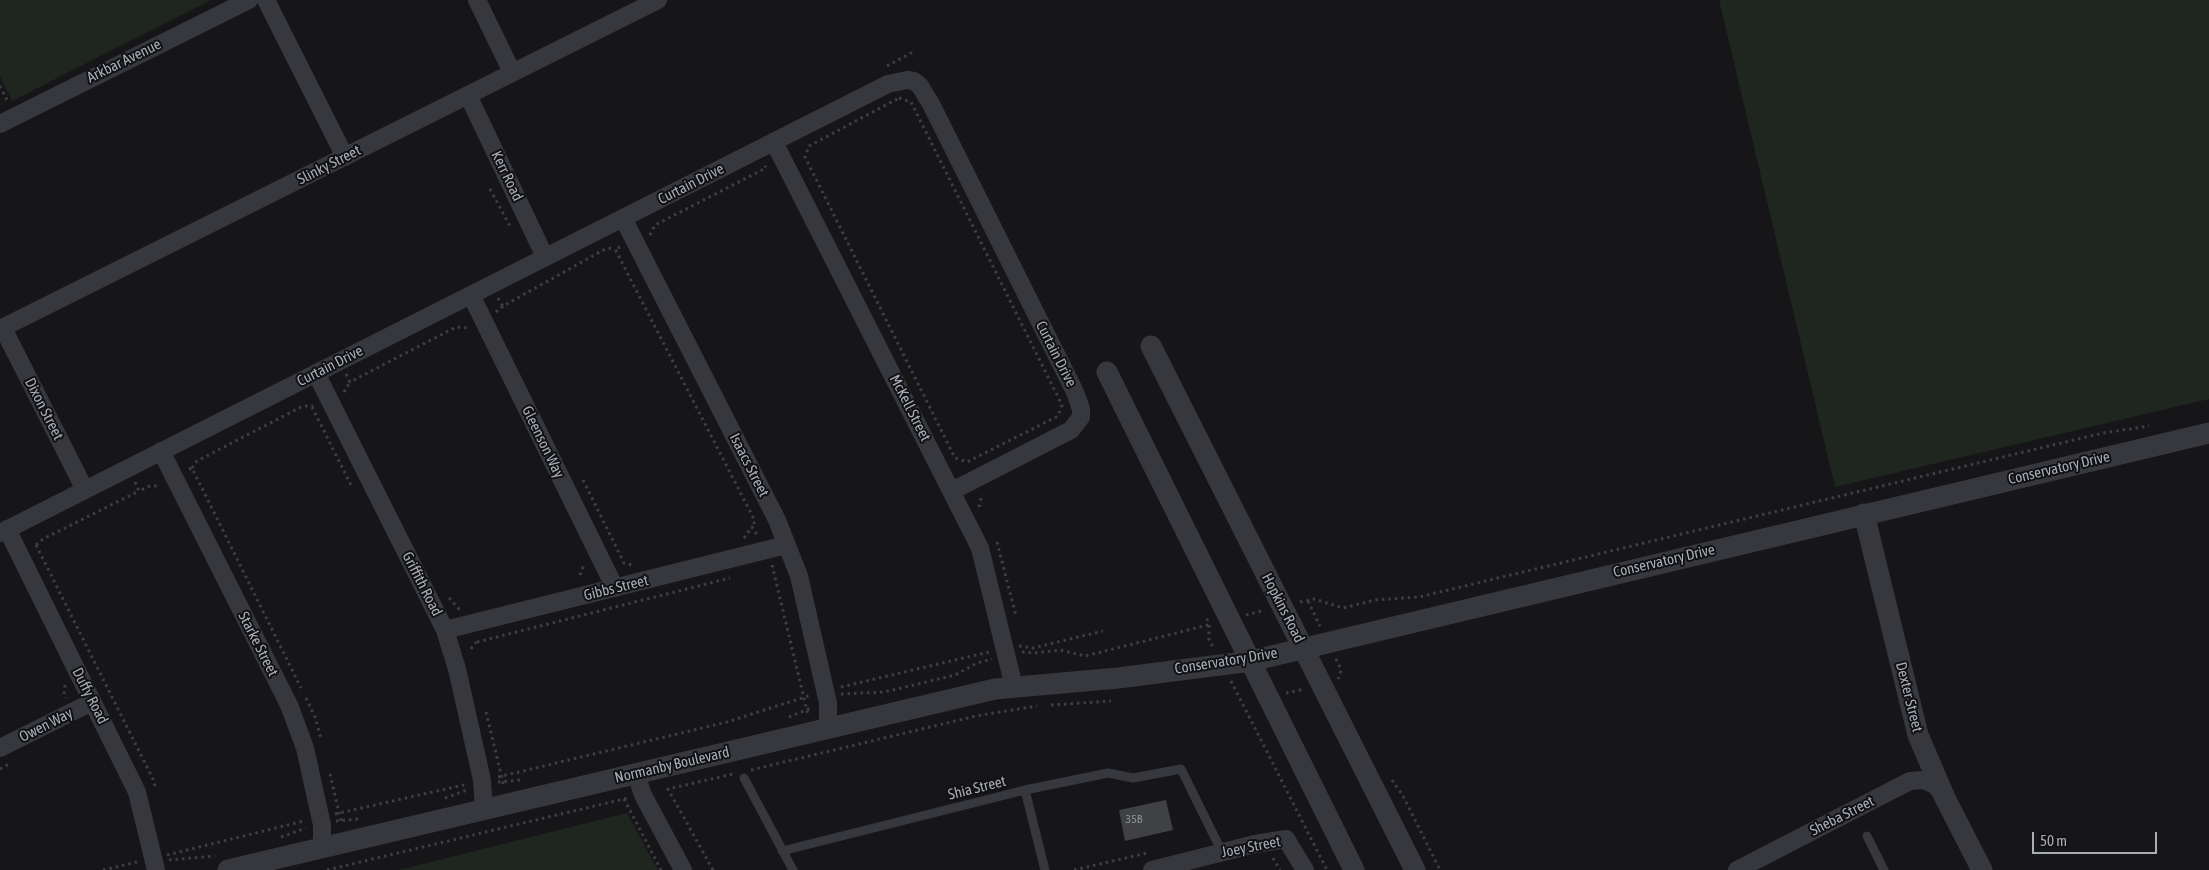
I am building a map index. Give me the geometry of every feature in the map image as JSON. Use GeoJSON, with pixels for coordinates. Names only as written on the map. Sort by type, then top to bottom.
{"type":"FeatureCollection","features":[{"type":"Feature","properties":{"kind":"street","name":"Arkbar Avenue"},"geometry":{"type":"LineString","coordinates":[[0,124],[249,0]]}},
{"type":"Feature","properties":{"kind":"street"},"geometry":{"type":"LineString","coordinates":[[266,0],[344,157]]}},
{"type":"Feature","properties":{"kind":"street"},"geometry":{"type":"LineString","coordinates":[[477,0],[512,72]]}},
{"type":"Feature","properties":{"kind":"street","name":"Slinky Street"},"geometry":{"type":"LineString","coordinates":[[2,328],[658,0]]}},
{"type":"Feature","properties":{"kind":"street","name":"Curtain Drive"},"geometry":{"type":"LineString","coordinates":[[4,531],[888,84],[907,80],[914,81],[931,104],[1075,392],[1081,409],[1081,418],[1071,430]]}},
{"type":"Feature","properties":{"kind":"street","name":"Kerr Road"},"geometry":{"type":"LineString","coordinates":[[468,95],[546,257]]}},
{"type":"Feature","properties":{"kind":"street","name":"McKell Street"},"geometry":{"type":"LineString","coordinates":[[774,142],[980,548],[1014,686]]}},
{"type":"Feature","properties":{"kind":"street","name":"Isaacs Street"},"geometry":{"type":"LineString","coordinates":[[623,218],[777,520],[799,576],[828,703],[828,728]]}},
{"type":"Feature","properties":{"kind":"street","name":"Gleenson Way"},"geometry":{"type":"LineString","coordinates":[[471,295],[615,588]]}},
{"type":"Feature","properties":{"kind":"street","name":"Dixon Street"},"geometry":{"type":"LineString","coordinates":[[2,328],[85,490]]}},
{"type":"Feature","properties":{"kind":"street","name":"Hopkins Road"},"geometry":{"type":"LineString","coordinates":[[1151,346],[1415,870]]}},
{"type":"Feature","properties":{"kind":"street"},"geometry":{"type":"LineString","coordinates":[[1107,372],[1354,870]]}},
{"type":"Feature","properties":{"kind":"street","name":"Griffith Road"},"geometry":{"type":"LineString","coordinates":[[316,373],[445,630],[457,669],[474,785],[474,812]]}},
{"type":"Feature","properties":{"kind":"street"},"geometry":{"type":"LineString","coordinates":[[952,491],[1071,430]]}},
{"type":"Feature","properties":{"kind":"street","name":"Conservatory Drive"},"geometry":{"type":"LineString","coordinates":[[1118,678],[1250,661],[2209,433]]}},
{"type":"Feature","properties":{"kind":"street","name":"Starke Street"},"geometry":{"type":"LineString","coordinates":[[161,451],[289,705],[305,748],[321,821],[322,848]]}},
{"type":"Feature","properties":{"kind":"street","name":"Dexter Street"},"geometry":{"type":"LineString","coordinates":[[1864,514],[1918,736],[1945,798],[1982,870]]}},
{"type":"Feature","properties":{"kind":"street","name":"Duffy Road"},"geometry":{"type":"LineString","coordinates":[[4,531],[137,792],[154,864]]}},
{"type":"Feature","properties":{"kind":"street","name":"Gibbs Street"},"geometry":{"type":"LineString","coordinates":[[445,630],[786,545]]}},
{"type":"Feature","properties":{"kind":"street","name":"Normanby Boulevard"},"geometry":{"type":"LineString","coordinates":[[225,862],[322,848],[828,728],[1014,686],[1118,678]]}},
{"type":"Feature","properties":{"kind":"street","name":"Owen Way"},"geometry":{"type":"LineString","coordinates":[[0,748],[92,702]]}},
{"type":"Feature","properties":{"kind":"street"},"geometry":{"type":"LineString","coordinates":[[636,774],[643,795],[683,870]]}},
{"type":"Feature","properties":{"kind":"street","name":"Sheba Street"},"geometry":{"type":"LineString","coordinates":[[1737,870],[1910,781],[1923,780],[1934,784],[1945,798]]}},
{"type":"Feature","properties":{"kind":"street","name":"Joey Street"},"geometry":{"type":"LineString","coordinates":[[1152,870],[1222,852],[1286,839],[1305,870]]}},
{"type":"Feature","properties":{"kind":"lane","name":"Shia Street"},"geometry":{"type":"LineString","coordinates":[[782,850],[1026,790],[1108,773],[1133,778],[1181,768],[1222,852]]}},
{"type":"Feature","properties":{"kind":"lane"},"geometry":{"type":"LineString","coordinates":[[744,773],[793,870]]}},
{"type":"Feature","properties":{"kind":"lane"},"geometry":{"type":"LineString","coordinates":[[1026,790],[1045,870]]}},
{"type":"Feature","properties":{"kind":"lane"},"geometry":{"type":"LineString","coordinates":[[1867,836],[1884,870]]}},
{"type":"Feature","properties":{"kind":"path"},"geometry":{"type":"LineString","coordinates":[[880,69],[915,52]]}},
{"type":"Feature","properties":{"kind":"path"},"geometry":{"type":"LineString","coordinates":[[899,98],[911,102],[1062,405],[1058,416],[967,462],[955,458],[805,157],[809,146],[899,98]]}},
{"type":"Feature","properties":{"kind":"path"},"geometry":{"type":"LineString","coordinates":[[655,244],[650,235],[655,225],[766,168],[758,150]]}},
{"type":"Feature","properties":{"kind":"path"},"geometry":{"type":"LineString","coordinates":[[490,189],[513,232]]}},
{"type":"Feature","properties":{"kind":"path"},"geometry":{"type":"LineString","coordinates":[[532,291],[607,248],[615,249]]}},
{"type":"Feature","properties":{"kind":"path"},"geometry":{"type":"LineString","coordinates":[[192,468],[197,461],[303,406],[312,407],[345,391],[350,382],[456,327],[467,329],[499,311],[502,306]]}},
{"type":"Feature","properties":{"kind":"path"},"geometry":{"type":"LineString","coordinates":[[340,361],[350,382]]}},
{"type":"Feature","properties":{"kind":"path"},"geometry":{"type":"LineString","coordinates":[[312,407],[352,486]]}},
{"type":"Feature","properties":{"kind":"path"},"geometry":{"type":"LineString","coordinates":[[1058,416],[1066,420],[1071,430]]}},
{"type":"Feature","properties":{"kind":"path"},"geometry":{"type":"LineString","coordinates":[[1308,601],[1314,599],[1343,608],[1376,600],[1418,597],[2103,433],[2152,426]]}},
{"type":"Feature","properties":{"kind":"path"},"geometry":{"type":"LineString","coordinates":[[932,454],[949,446]]}},
{"type":"Feature","properties":{"kind":"path"},"geometry":{"type":"LineString","coordinates":[[128,468],[139,491]]}},
{"type":"Feature","properties":{"kind":"path"},"geometry":{"type":"LineString","coordinates":[[581,476],[624,563],[636,567]]}},
{"type":"Feature","properties":{"kind":"path"},"geometry":{"type":"LineString","coordinates":[[36,545],[43,538],[139,491],[150,486],[158,486]]}},
{"type":"Feature","properties":{"kind":"path"},"geometry":{"type":"LineString","coordinates":[[983,514],[979,506],[982,494],[991,490]]}},
{"type":"Feature","properties":{"kind":"path"},"geometry":{"type":"LineString","coordinates":[[154,864],[321,821],[727,722],[804,697],[773,566],[752,527],[745,538],[737,540]]}},
{"type":"Feature","properties":{"kind":"path"},"geometry":{"type":"LineString","coordinates":[[995,538],[1004,561],[1016,617]]}},
{"type":"Feature","properties":{"kind":"path"},"geometry":{"type":"LineString","coordinates":[[477,642],[692,589]]}},
{"type":"Feature","properties":{"kind":"path"},"geometry":{"type":"LineString","coordinates":[[838,680],[839,688],[986,653],[1036,653],[1060,650],[1085,656],[1208,625],[1207,616]]}},
{"type":"Feature","properties":{"kind":"path"},"geometry":{"type":"LineString","coordinates":[[785,720],[806,708],[828,703],[840,694],[885,692],[955,675],[977,663],[1022,645],[1033,648],[1102,631]]}},
{"type":"Feature","properties":{"kind":"path"},"geometry":{"type":"LineString","coordinates":[[984,643],[986,653]]}},
{"type":"Feature","properties":{"kind":"path"},"geometry":{"type":"LineString","coordinates":[[327,870],[624,799],[744,773],[976,716],[1036,706],[1111,701]]}},
{"type":"Feature","properties":{"kind":"path"},"geometry":{"type":"LineString","coordinates":[[1242,704],[1327,870]]}},
{"type":"Feature","properties":{"kind":"path"},"geometry":{"type":"LineString","coordinates":[[463,775],[474,785],[474,812],[477,834]]}},
{"type":"Feature","properties":{"kind":"path"},"geometry":{"type":"LineString","coordinates":[[438,802],[474,785],[526,780]]}},
{"type":"Feature","properties":{"kind":"path"},"geometry":{"type":"LineString","coordinates":[[668,789],[713,870]]}},
{"type":"Feature","properties":{"kind":"path"},"geometry":{"type":"LineString","coordinates":[[624,799],[662,870]]}},
{"type":"Feature","properties":{"kind":"path"},"geometry":{"type":"LineString","coordinates":[[279,839],[321,821],[366,819]]}},
{"type":"Feature","properties":{"kind":"path"},"geometry":{"type":"LineString","coordinates":[[103,870],[154,864],[225,862]]}},
{"type":"Feature","properties":{"kind":"shaded area"},"geometry":{"type":"Polygon","coordinates":[[[0,0],[211,0],[12,101],[0,77],[0,0]]]}},
{"type":"Feature","properties":{"kind":"shaded area"},"geometry":{"type":"Polygon","coordinates":[[[1719,0],[2209,0],[2209,399],[1835,487],[1719,0]]]}},
{"type":"Feature","properties":{"kind":"shaded area"},"geometry":{"type":"Polygon","coordinates":[[[627,813],[658,870],[399,870],[627,813]]]}},
{"type":"Feature","properties":{"kind":"building"},"geometry":{"type":"Polygon","coordinates":[[[1166,800],[1173,830],[1125,841],[1119,810],[1166,800]]]}}]}
